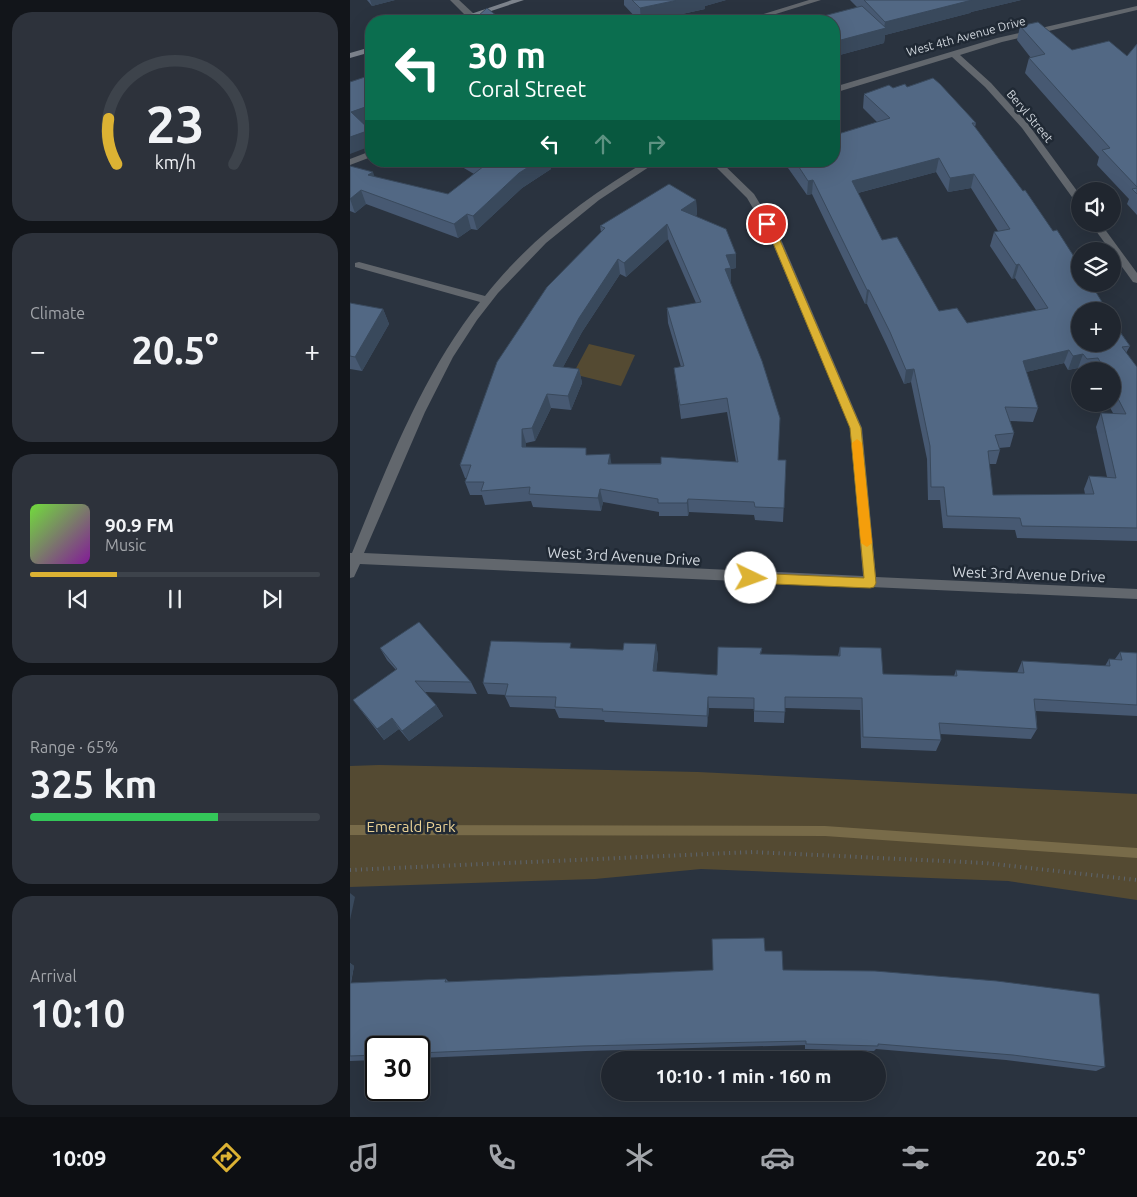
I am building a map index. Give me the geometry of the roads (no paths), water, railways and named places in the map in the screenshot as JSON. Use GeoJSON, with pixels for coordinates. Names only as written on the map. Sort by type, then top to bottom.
{"type":"FeatureCollection","features":[{"type":"Feature","properties":{"kind":"main road"},"geometry":{"type":"LineString","coordinates":[[474,15],[520,0]]}},
{"type":"Feature","properties":{"kind":"main road"},"geometry":{"type":"LineString","coordinates":[[350,56],[365,51]]}},
{"type":"Feature","properties":{"kind":"street"},"geometry":{"type":"LineString","coordinates":[[454,0],[470,15]]}},
{"type":"Feature","properties":{"kind":"street"},"geometry":{"type":"LineString","coordinates":[[766,15],[817,0]]}},
{"type":"Feature","properties":{"kind":"street","name":"West 4th Avenue Drive"},"geometry":{"type":"LineString","coordinates":[[840,88],[953,53],[1059,25],[1137,8]]}},
{"type":"Feature","properties":{"kind":"street","name":"Beryl Street"},"geometry":{"type":"LineString","coordinates":[[953,53],[988,85],[1025,126],[1071,190]]}},
{"type":"Feature","properties":{"kind":"street"},"geometry":{"type":"LineString","coordinates":[[350,162],[365,156]]}},
{"type":"Feature","properties":{"kind":"street"},"geometry":{"type":"LineString","coordinates":[[350,573],[353,559],[413,424],[453,347],[486,300],[502,281],[555,229],[617,182],[643,167]]}},
{"type":"Feature","properties":{"kind":"street"},"geometry":{"type":"LineString","coordinates":[[720,167],[751,196],[775,238],[856,428],[870,583]]}},
{"type":"Feature","properties":{"kind":"street"},"geometry":{"type":"LineString","coordinates":[[1102,232],[1137,280]]}},
{"type":"Feature","properties":{"kind":"street"},"geometry":{"type":"LineString","coordinates":[[359,265],[486,300]]}},
{"type":"Feature","properties":{"kind":"street","name":"West 3rd Avenue Drive"},"geometry":{"type":"LineString","coordinates":[[353,559],[1137,594]]}},
{"type":"Feature","properties":{"kind":"waterway"},"geometry":{"type":"LineString","coordinates":[[350,830],[825,831],[1137,853]]}},
{"type":"Feature","properties":{"kind":"park label","name":"Emerald Park"},"geometry":{"type":"Point","coordinates":[411,826]}}]}
